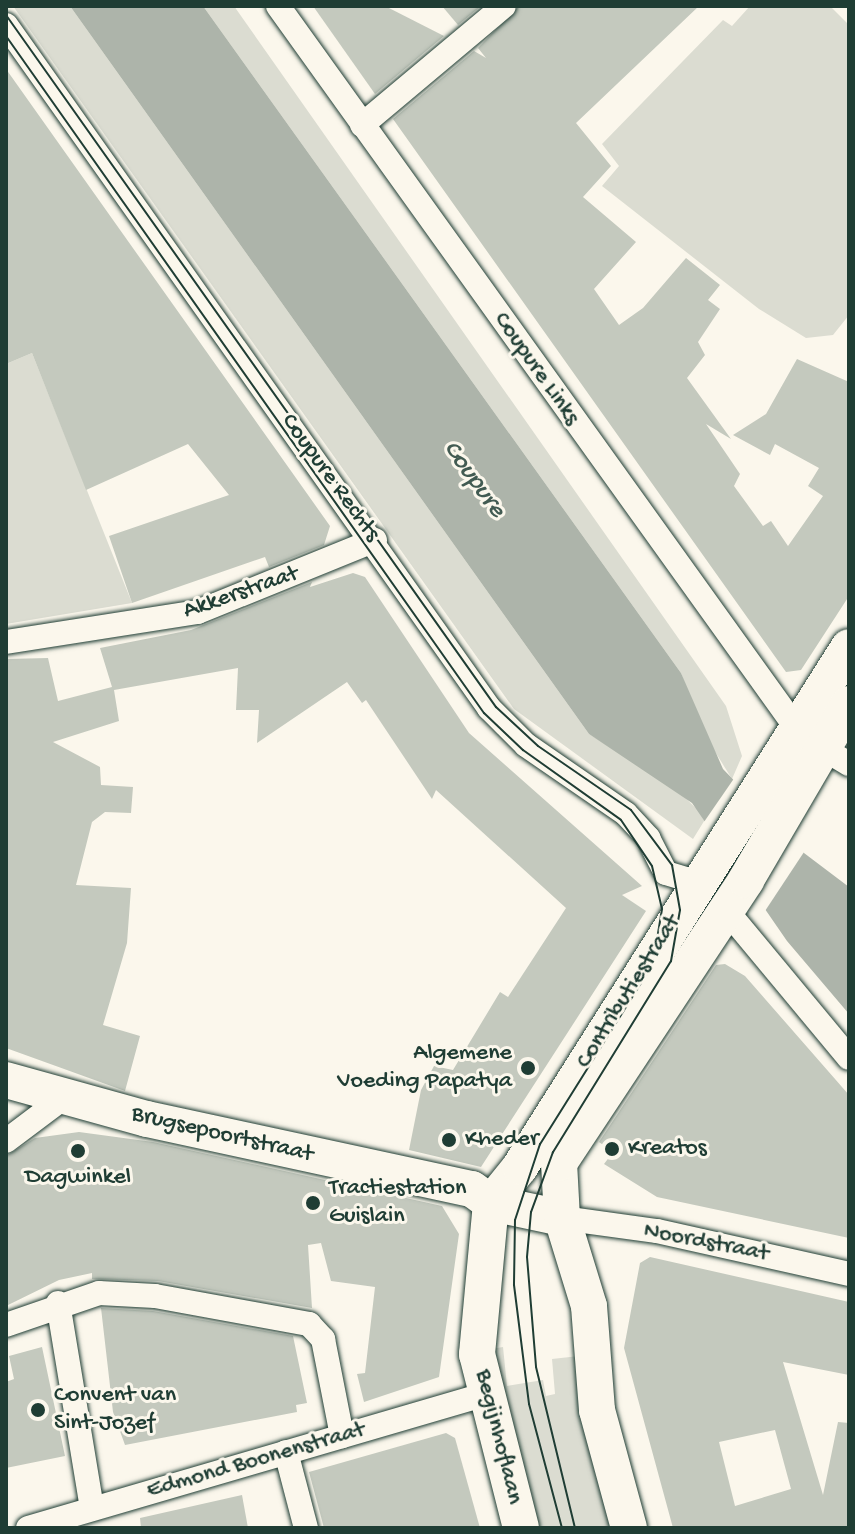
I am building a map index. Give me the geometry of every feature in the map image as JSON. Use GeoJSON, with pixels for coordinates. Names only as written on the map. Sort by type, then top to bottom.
{"type":"FeatureCollection","features":[{"type":"Feature","properties":{"kind":"main road"},"geometry":{"type":"LineString","coordinates":[[823,747],[849,647]]}},
{"type":"Feature","properties":{"kind":"main road"},"geometry":{"type":"LineString","coordinates":[[823,747],[849,704]]}},
{"type":"Feature","properties":{"kind":"main road","name":"Contributiestraat"},"geometry":{"type":"LineString","coordinates":[[491,1203],[520,1167],[704,870],[765,779],[823,747]]}},
{"type":"Feature","properties":{"kind":"main road","name":"Contributiestraat"},"geometry":{"type":"LineString","coordinates":[[562,1218],[559,1163],[734,899],[823,747]]}},
{"type":"Feature","properties":{"kind":"main road","name":"Brugsepoortstraat"},"geometry":{"type":"LineString","coordinates":[[6,1080],[472,1189],[491,1203],[562,1218]]}},
{"type":"Feature","properties":{"kind":"main road","name":"Begijnhoflaan"},"geometry":{"type":"LineString","coordinates":[[491,1203],[479,1283],[483,1395],[521,1528]]}},
{"type":"Feature","properties":{"kind":"main road"},"geometry":{"type":"LineString","coordinates":[[562,1218],[589,1306],[597,1410],[629,1528]]}},
{"type":"Feature","properties":{"kind":"street","name":"Coupure Links"},"geometry":{"type":"LineString","coordinates":[[278,6],[362,125],[823,747]]}},
{"type":"Feature","properties":{"kind":"street"},"geometry":{"type":"LineString","coordinates":[[362,125],[504,6]]}},
{"type":"Feature","properties":{"kind":"street","name":"Coupure Rechts"},"geometry":{"type":"LineString","coordinates":[[6,25],[375,540],[502,724],[626,814],[648,838],[666,873],[704,870]]}},
{"type":"Feature","properties":{"kind":"street","name":"Akkerstraat"},"geometry":{"type":"LineString","coordinates":[[6,642],[198,612],[375,540]]}},
{"type":"Feature","properties":{"kind":"street"},"geometry":{"type":"LineString","coordinates":[[734,899],[849,1058]]}},
{"type":"Feature","properties":{"kind":"street"},"geometry":{"type":"LineString","coordinates":[[6,1141],[66,1096]]}},
{"type":"Feature","properties":{"kind":"street","name":"Noordstraat"},"geometry":{"type":"LineString","coordinates":[[562,1218],[657,1231],[849,1274]]}},
{"type":"Feature","properties":{"kind":"street"},"geometry":{"type":"LineString","coordinates":[[6,1325],[58,1303],[99,1293],[155,1296],[309,1324],[323,1339],[342,1436]]}},
{"type":"Feature","properties":{"kind":"street"},"geometry":{"type":"LineString","coordinates":[[58,1303],[92,1508]]}},
{"type":"Feature","properties":{"kind":"street","name":"Edmond Boonenstraat"},"geometry":{"type":"LineString","coordinates":[[28,1528],[483,1395]]}},
{"type":"Feature","properties":{"kind":"street"},"geometry":{"type":"LineString","coordinates":[[286,1452],[306,1528]]}},
{"type":"Feature","properties":{"kind":"shaded area"},"geometry":{"type":"Polygon","coordinates":[[[13,6],[70,6],[589,734],[671,784],[706,818],[693,839],[514,709],[13,6]]]}},
{"type":"Feature","properties":{"kind":"shaded area"},"geometry":{"type":"Polygon","coordinates":[[[203,6],[234,6],[726,706],[742,756],[732,779],[701,729],[681,673],[203,6]]]}},
{"type":"Feature","properties":{"kind":"shaded area"},"geometry":{"type":"Polygon","coordinates":[[[750,6],[830,6],[849,25],[849,315],[833,335],[806,338],[759,309],[602,186],[619,166],[602,144],[723,20],[732,26],[750,6]]]}},
{"type":"Feature","properties":{"kind":"shaded area"},"geometry":{"type":"Polygon","coordinates":[[[32,353],[132,603],[6,624],[6,364],[32,353]]]}},
{"type":"Feature","properties":{"kind":"shaded area"},"geometry":{"type":"Polygon","coordinates":[[[503,1347],[507,1386],[543,1380],[546,1396],[555,1394],[552,1359],[579,1356],[613,1528],[536,1528],[491,1349],[503,1347]]]}},
{"type":"Feature","properties":{"kind":"water","name":"Coupure"},"geometry":{"type":"Polygon","coordinates":[[[70,6],[203,6],[681,673],[723,769],[804,853],[849,887],[849,1014],[787,941],[692,803],[589,734],[70,6]]]}},
{"type":"Feature","properties":{"kind":"pier"},"geometry":{"type":"Polygon","coordinates":[[[735,777],[806,849],[765,911],[704,822],[735,777]]]}},
{"type":"Feature","properties":{"kind":"building"},"geometry":{"type":"Polygon","coordinates":[[[313,6],[385,6],[444,36],[375,94],[313,6]]]}},
{"type":"Feature","properties":{"kind":"building"},"geometry":{"type":"Polygon","coordinates":[[[442,6],[481,6],[458,25],[442,6]]]}},
{"type":"Feature","properties":{"kind":"building"},"geometry":{"type":"Polygon","coordinates":[[[519,6],[699,6],[576,123],[611,166],[583,197],[636,242],[594,289],[619,325],[643,308],[686,258],[720,285],[708,300],[720,309],[698,342],[705,355],[687,378],[731,439],[706,424],[740,474],[734,486],[763,526],[771,521],[788,546],[823,496],[808,486],[819,468],[775,444],[770,455],[733,435],[766,414],[797,359],[849,382],[849,596],[801,670],[786,672],[393,119],[474,51],[486,58],[478,48],[519,6]]]}},
{"type":"Feature","properties":{"kind":"building"},"geometry":{"type":"Polygon","coordinates":[[[6,69],[330,526],[324,545],[269,567],[265,557],[132,603],[109,536],[229,495],[188,444],[86,490],[32,353],[6,364],[6,69]]]}},
{"type":"Feature","properties":{"kind":"building"},"geometry":{"type":"Polygon","coordinates":[[[353,573],[365,577],[469,733],[642,886],[622,895],[646,911],[481,1167],[409,1150],[421,1090],[434,1066],[453,1070],[500,992],[508,997],[566,908],[436,790],[432,799],[366,700],[362,703],[347,682],[257,743],[259,710],[236,710],[238,668],[114,690],[119,721],[53,742],[100,767],[101,785],[133,787],[131,813],[105,812],[92,822],[76,885],[131,888],[127,943],[103,1025],[140,1036],[125,1091],[6,1048],[6,659],[48,658],[58,701],[112,687],[100,648],[191,630],[312,582],[310,587],[353,573]]]}},
{"type":"Feature","properties":{"kind":"building"},"geometry":{"type":"Polygon","coordinates":[[[725,964],[745,976],[849,1095],[849,1238],[657,1197],[604,1164],[613,1152],[599,1142],[716,965],[725,964]]]}},
{"type":"Feature","properties":{"kind":"building"},"geometry":{"type":"Polygon","coordinates":[[[79,1132],[153,1142],[442,1206],[459,1234],[439,1377],[364,1402],[357,1374],[365,1373],[375,1287],[331,1281],[321,1243],[308,1245],[312,1308],[158,1281],[92,1279],[92,1273],[59,1280],[6,1306],[6,1156],[35,1138],[79,1132]]]}},
{"type":"Feature","properties":{"kind":"building"},"geometry":{"type":"Polygon","coordinates":[[[650,1257],[849,1302],[849,1375],[783,1362],[823,1495],[838,1422],[849,1423],[849,1528],[673,1528],[624,1348],[640,1263],[650,1257]],[[775,1430],[719,1442],[735,1506],[791,1489],[775,1430]]]}},
{"type":"Feature","properties":{"kind":"building"},"geometry":{"type":"Polygon","coordinates":[[[101,1308],[153,1311],[293,1336],[307,1403],[296,1405],[297,1412],[125,1445],[113,1412],[101,1308]]]}},
{"type":"Feature","properties":{"kind":"building","name":"Convent van Sint-Jozef"},"geometry":{"type":"Polygon","coordinates":[[[42,1347],[65,1456],[6,1468],[6,1382],[14,1379],[9,1356],[42,1347]]]}},
{"type":"Feature","properties":{"kind":"building"},"geometry":{"type":"Polygon","coordinates":[[[446,1433],[455,1438],[480,1528],[324,1528],[309,1472],[446,1433]]]}},
{"type":"Feature","properties":{"kind":"building"},"geometry":{"type":"Polygon","coordinates":[[[242,1495],[248,1528],[141,1528],[140,1518],[242,1495]]]}},
{"type":"Feature","properties":{"kind":"tram line"},"geometry":{"type":"LineString","coordinates":[[6,15],[496,707],[538,746],[631,810],[672,865],[680,910],[671,961],[553,1152],[531,1212],[527,1257],[536,1367],[575,1528]]}},
{"type":"Feature","properties":{"kind":"tram line"},"geometry":{"type":"LineString","coordinates":[[6,36],[484,713],[523,750],[621,820],[652,866],[662,909],[653,964],[540,1144],[515,1220],[514,1285],[529,1404],[562,1528]]}},
{"type":"Feature","properties":{"kind":"place","name":"Algemene Voeding Papatya"},"geometry":{"type":"Point","coordinates":[528,1068]}},
{"type":"Feature","properties":{"kind":"place","name":"Kheder"},"geometry":{"type":"Point","coordinates":[449,1140]}},
{"type":"Feature","properties":{"kind":"place","name":"Kreatos"},"geometry":{"type":"Point","coordinates":[612,1149]}},
{"type":"Feature","properties":{"kind":"place","name":"Dagwinkel"},"geometry":{"type":"Point","coordinates":[78,1151]}},
{"type":"Feature","properties":{"kind":"place","name":"Tractiestation Guislain"},"geometry":{"type":"Point","coordinates":[313,1203]}},
{"type":"Feature","properties":{"kind":"place","name":"Convent van Sint-Jozef"},"geometry":{"type":"Point","coordinates":[38,1410]}}]}
